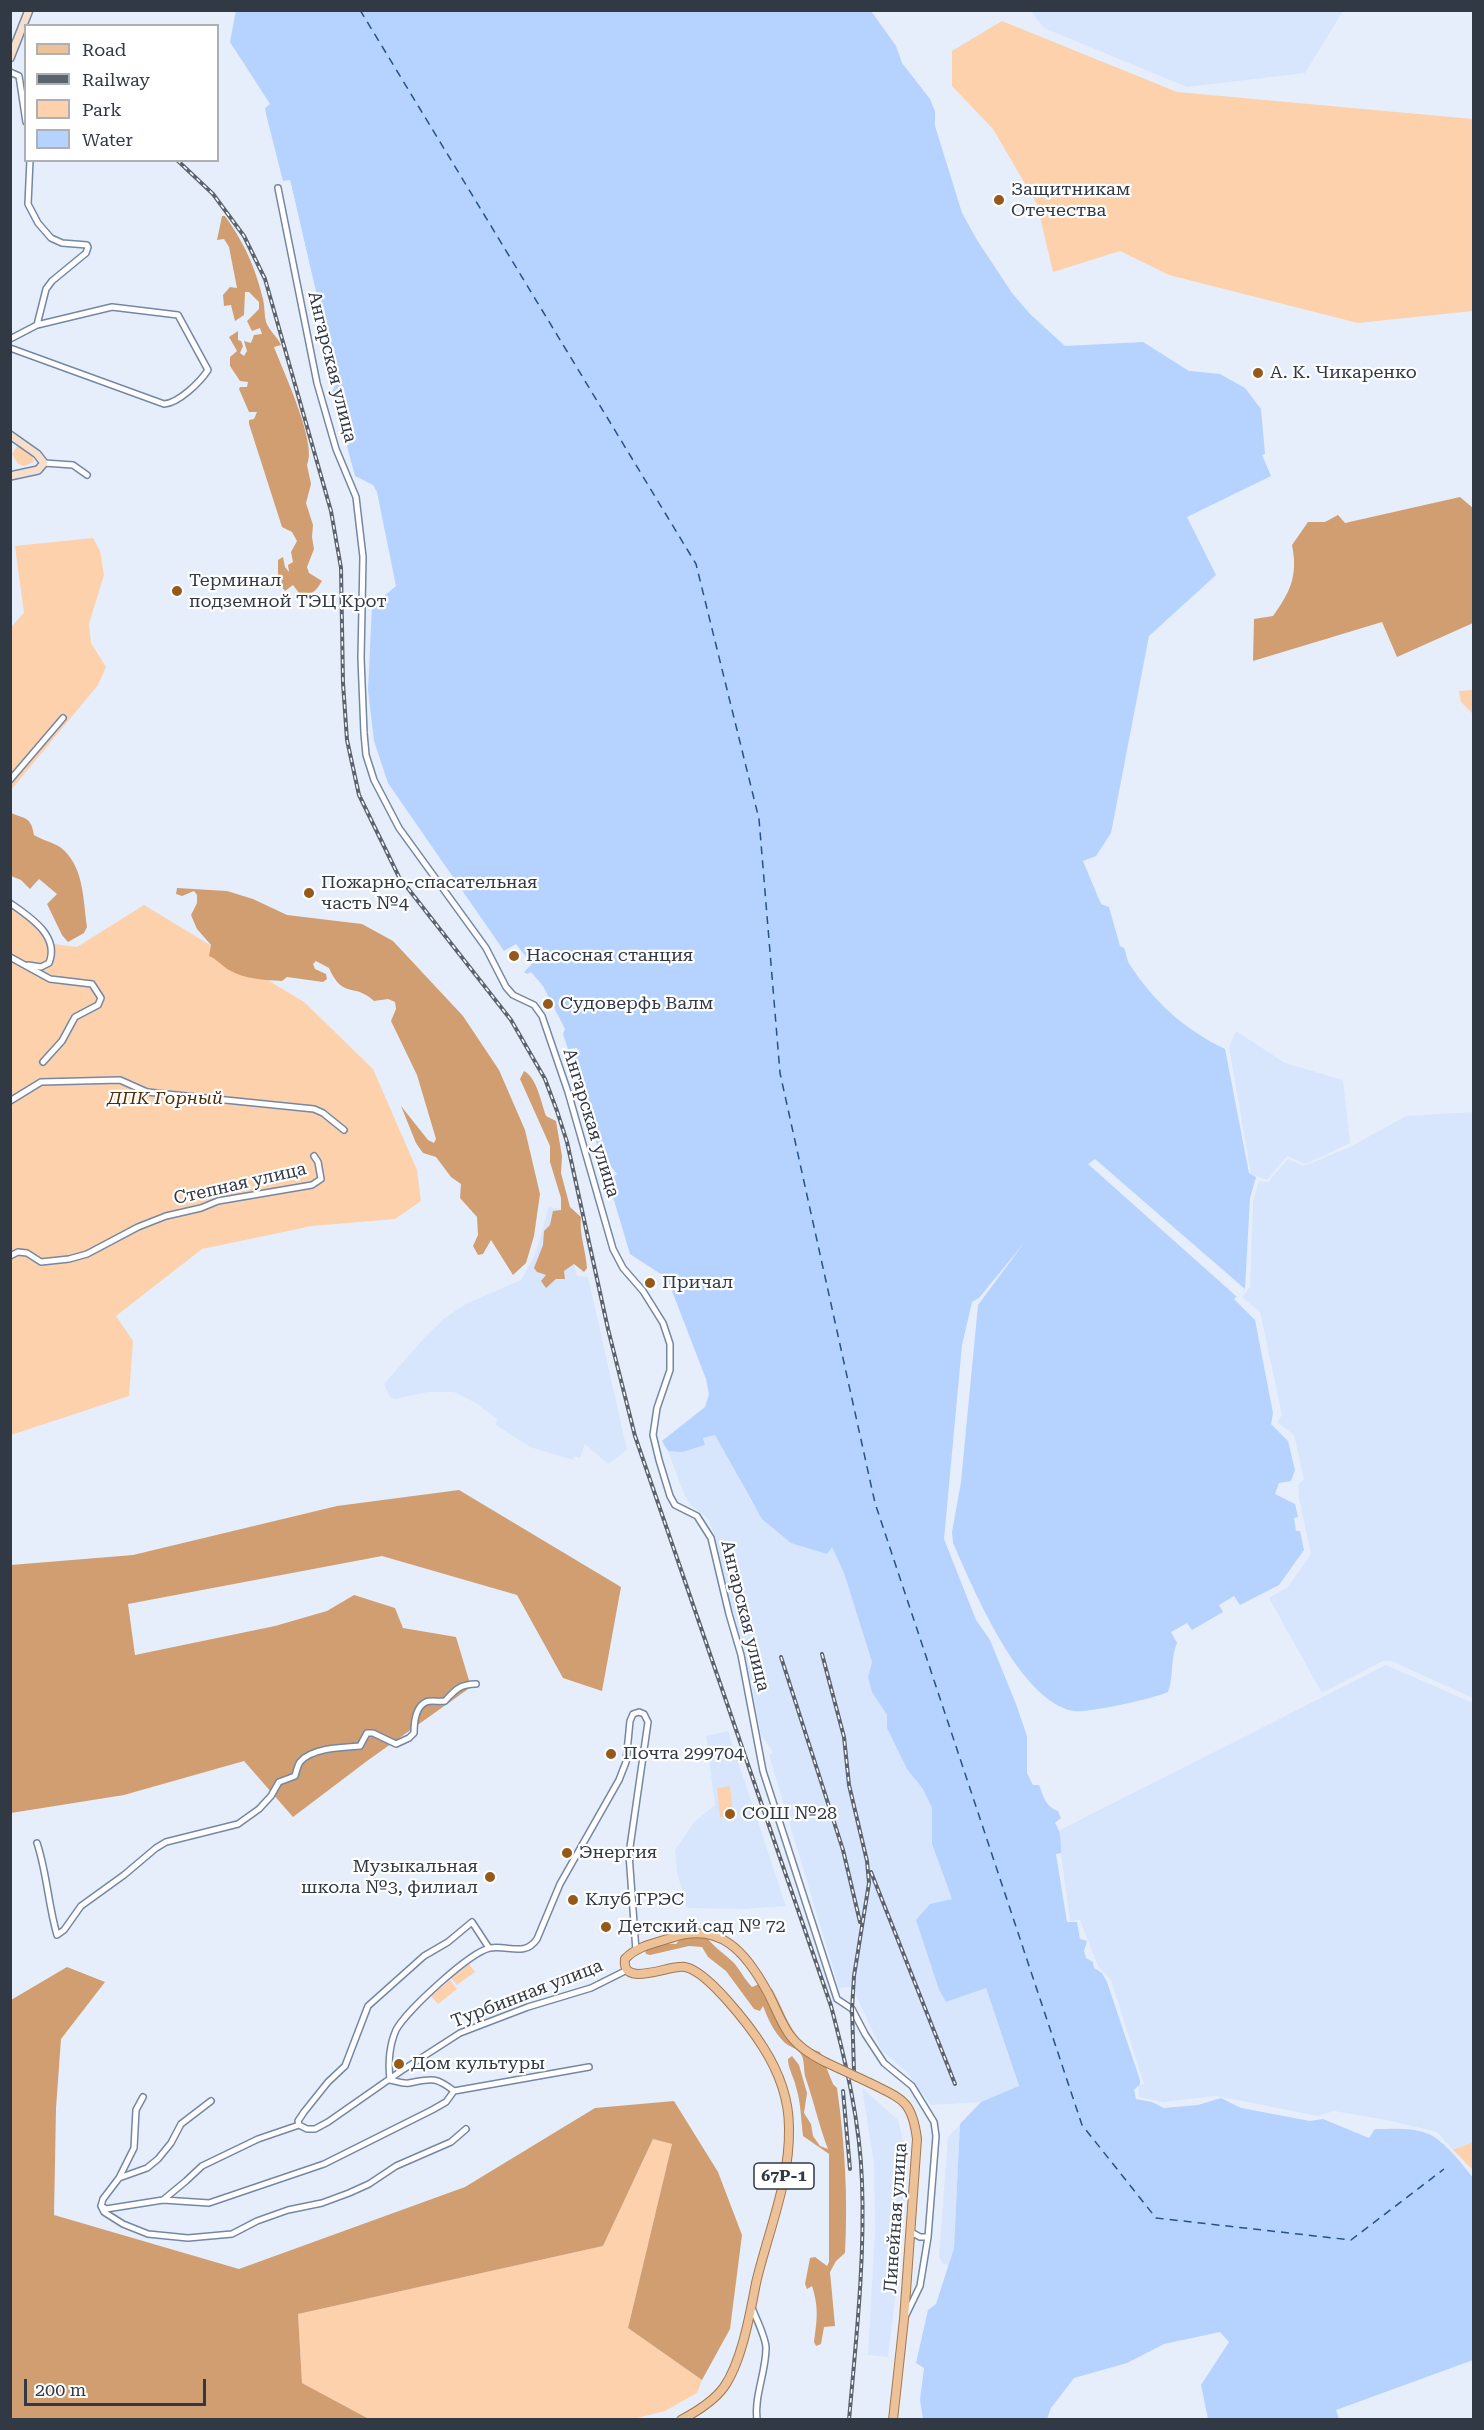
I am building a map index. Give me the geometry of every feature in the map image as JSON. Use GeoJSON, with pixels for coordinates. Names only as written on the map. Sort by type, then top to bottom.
{"type":"FeatureCollection","features":[{"type":"Feature","properties":{"kind":"main road","name":"Линейная улица"},"geometry":{"type":"LineString","coordinates":[[636,1951],[649,1944],[691,1932],[711,1934],[732,1945],[753,1968],[790,2036],[812,2056],[900,2098],[911,2110],[917,2151],[904,2319],[893,2420]]}},
{"type":"Feature","properties":{"kind":"main road"},"geometry":{"type":"LineString","coordinates":[[627,1970],[625,1959],[636,1951]]}},
{"type":"Feature","properties":{"kind":"main road","name":"67Р-1"},"geometry":{"type":"LineString","coordinates":[[627,1970],[631,1974],[639,1975],[687,1967],[702,1975],[747,2024],[772,2063],[783,2089],[789,2127],[783,2182],[738,2354],[724,2387],[710,2401],[681,2420]]}},
{"type":"Feature","properties":{"kind":"street"},"geometry":{"type":"LineString","coordinates":[[10,58],[29,10]]}},
{"type":"Feature","properties":{"kind":"street"},"geometry":{"type":"LineString","coordinates":[[10,72],[19,76],[24,109]]}},
{"type":"Feature","properties":{"kind":"street"},"geometry":{"type":"LineString","coordinates":[[30,162],[27,204],[38,223],[51,238],[62,243],[87,244],[88,248],[86,253],[51,281],[46,289],[37,326]]}},
{"type":"Feature","properties":{"kind":"street","name":"Ангарская улица"},"geometry":{"type":"LineString","coordinates":[[278,188],[317,383],[336,449],[356,497],[363,557],[361,658],[363,733],[366,755],[374,780],[399,828],[486,948],[506,987],[513,995],[534,1005],[542,1016],[568,1092],[613,1249],[623,1268],[643,1291],[663,1323],[670,1344],[670,1370],[657,1408],[653,1435],[670,1496],[675,1505],[697,1516],[711,1538],[741,1655],[763,1771],[837,1999],[852,2009],[884,2063],[912,2086],[934,2122],[936,2136],[928,2236],[920,2286],[904,2319]]}},
{"type":"Feature","properties":{"kind":"street"},"geometry":{"type":"LineString","coordinates":[[10,339],[37,326],[112,307],[178,315],[208,370],[203,377],[168,404],[10,348]]}},
{"type":"Feature","properties":{"kind":"street"},"geometry":{"type":"LineString","coordinates":[[10,435],[37,454],[44,463],[73,465],[87,475]]}},
{"type":"Feature","properties":{"kind":"street"},"geometry":{"type":"LineString","coordinates":[[10,476],[38,470],[44,463]]}},
{"type":"Feature","properties":{"kind":"street"},"geometry":{"type":"LineString","coordinates":[[10,780],[63,718]]}},
{"type":"Feature","properties":{"kind":"street"},"geometry":{"type":"LineString","coordinates":[[10,903],[38,925],[51,942],[53,952],[49,963],[41,967],[24,964]]}},
{"type":"Feature","properties":{"kind":"street"},"geometry":{"type":"LineString","coordinates":[[10,957],[51,978],[92,984],[101,998],[98,1005],[80,1013],[70,1022],[62,1041],[43,1062]]}},
{"type":"Feature","properties":{"kind":"street"},"geometry":{"type":"LineString","coordinates":[[10,1101],[41,1082],[120,1080],[147,1092],[314,1109],[323,1113],[344,1130]]}},
{"type":"Feature","properties":{"kind":"street","name":"Степная улица"},"geometry":{"type":"LineString","coordinates":[[10,1256],[18,1251],[27,1253],[41,1262],[69,1259],[87,1254],[138,1227],[166,1216],[201,1208],[218,1201],[312,1185],[321,1179],[318,1162],[314,1155]]}},
{"type":"Feature","properties":{"kind":"street"},"geometry":{"type":"LineString","coordinates":[[37,1843],[45,1868],[52,1919],[57,1935],[64,1930],[81,1906],[156,1848],[166,1842],[238,1824],[259,1809],[271,1796],[279,1782],[295,1776],[300,1761],[316,1753],[335,1748],[360,1746],[367,1733],[373,1732],[396,1744],[414,1733],[414,1720],[423,1704],[428,1701],[445,1701],[456,1689],[465,1684],[476,1684]]}},
{"type":"Feature","properties":{"kind":"street"},"geometry":{"type":"LineString","coordinates":[[454,2091],[440,2080],[421,2079],[407,2084],[390,2080],[388,2063],[391,2045],[405,2016],[462,1964],[489,1948],[526,1949],[533,1946],[560,1884],[619,1780],[626,1762],[630,1721],[633,1714],[639,1712],[644,1714],[648,1722],[629,1854],[636,1951]]}},
{"type":"Feature","properties":{"kind":"street"},"geometry":{"type":"LineString","coordinates":[[299,2125],[298,2121],[304,2112],[328,2082],[345,2066],[368,2006],[424,1956],[448,1942],[472,1922],[489,1948]]}},
{"type":"Feature","properties":{"kind":"street","name":"Турбинная улица"},"geometry":{"type":"LineString","coordinates":[[163,2200],[201,2166],[258,2139],[299,2125],[307,2129],[315,2129],[460,2033],[528,2007],[591,1988],[627,1970]]}},
{"type":"Feature","properties":{"kind":"street"},"geometry":{"type":"LineString","coordinates":[[104,2208],[163,2200],[208,2203],[324,2164],[432,2110],[446,2102],[454,2091],[590,2067]]}},
{"type":"Feature","properties":{"kind":"street"},"geometry":{"type":"LineString","coordinates":[[142,2097],[136,2110],[134,2148],[119,2178],[103,2199],[104,2212],[123,2224],[148,2234],[188,2238],[232,2234],[257,2221],[288,2210],[322,2203],[369,2184],[396,2166],[451,2142],[466,2129]]}},
{"type":"Feature","properties":{"kind":"street"},"geometry":{"type":"LineString","coordinates":[[119,2178],[147,2168],[158,2159],[171,2143],[181,2124],[211,2101]]}},
{"type":"Feature","properties":{"kind":"street"},"geometry":{"type":"LineString","coordinates":[[911,2232],[920,2237],[928,2236]]}},
{"type":"Feature","properties":{"kind":"street"},"geometry":{"type":"LineString","coordinates":[[751,2305],[766,2346],[756,2410],[757,2420]]}},
{"type":"Feature","properties":{"kind":"shaded area"},"geometry":{"type":"Polygon","coordinates":[[[1031,11],[1343,11],[1305,73],[1187,87],[1044,28],[1031,11]]]}},
{"type":"Feature","properties":{"kind":"shaded area"},"geometry":{"type":"Polygon","coordinates":[[[222,216],[225,216],[238,236],[252,265],[263,299],[266,322],[281,345],[274,347],[298,407],[308,441],[307,465],[311,484],[306,503],[313,525],[314,549],[307,567],[309,573],[322,581],[315,590],[308,594],[299,593],[293,585],[285,591],[278,582],[278,560],[283,557],[285,567],[289,572],[288,565],[293,562],[291,552],[297,541],[292,532],[282,527],[249,424],[249,420],[254,419],[257,412],[249,412],[239,389],[247,387],[248,382],[240,381],[230,366],[230,357],[237,351],[229,337],[238,331],[238,340],[243,346],[240,353],[244,356],[247,351],[244,341],[251,343],[254,335],[262,334],[260,328],[252,331],[247,321],[259,309],[259,302],[249,292],[245,292],[244,315],[235,321],[231,305],[224,306],[223,295],[230,287],[237,288],[229,247],[224,239],[217,240],[222,216]]]}},
{"type":"Feature","properties":{"kind":"shaded area"},"geometry":{"type":"Polygon","coordinates":[[[1460,497],[1473,508],[1473,623],[1397,657],[1382,622],[1253,661],[1254,619],[1273,616],[1284,599],[1293,574],[1292,545],[1308,522],[1325,522],[1338,515],[1345,523],[1460,497]]]}},
{"type":"Feature","properties":{"kind":"shaded area"},"geometry":{"type":"Polygon","coordinates":[[[11,813],[27,820],[34,835],[60,847],[74,863],[81,883],[87,927],[84,933],[68,942],[62,935],[47,904],[57,894],[39,879],[30,889],[21,880],[11,876],[11,813]]]}},
{"type":"Feature","properties":{"kind":"shaded area"},"geometry":{"type":"Polygon","coordinates":[[[177,888],[227,891],[253,899],[287,915],[362,924],[393,941],[463,1016],[499,1070],[525,1130],[540,1194],[534,1236],[526,1263],[513,1275],[491,1240],[483,1254],[478,1255],[473,1246],[478,1235],[477,1217],[460,1198],[461,1184],[451,1177],[436,1157],[423,1153],[416,1143],[401,1106],[428,1140],[434,1143],[436,1139],[417,1075],[391,1021],[396,1009],[395,1002],[388,999],[374,1001],[367,995],[344,987],[334,978],[329,968],[316,961],[313,964],[315,969],[326,974],[327,979],[323,982],[287,977],[282,981],[262,979],[229,970],[209,956],[211,945],[197,929],[191,915],[197,903],[197,895],[194,891],[182,896],[176,894],[177,888]]]}},
{"type":"Feature","properties":{"kind":"shaded area"},"geometry":{"type":"Polygon","coordinates":[[[1236,1031],[1285,1063],[1343,1080],[1350,1143],[1306,1164],[1287,1156],[1267,1180],[1251,1174],[1229,1047],[1236,1031]]]}},
{"type":"Feature","properties":{"kind":"shaded area"},"geometry":{"type":"Polygon","coordinates":[[[524,1071],[535,1085],[546,1116],[556,1121],[562,1156],[561,1173],[570,1207],[581,1217],[587,1268],[584,1272],[574,1264],[564,1271],[565,1279],[556,1279],[546,1288],[541,1281],[546,1275],[537,1272],[534,1268],[543,1245],[544,1231],[550,1225],[553,1211],[561,1210],[561,1198],[550,1162],[550,1146],[520,1079],[524,1071]]]}},
{"type":"Feature","properties":{"kind":"shaded area"},"geometry":{"type":"Polygon","coordinates":[[[1473,1112],[1473,1698],[1391,1661],[1383,1661],[1322,1693],[1269,1598],[1287,1588],[1311,1554],[1299,1499],[1298,1485],[1304,1479],[1294,1435],[1277,1422],[1282,1415],[1260,1312],[1242,1297],[1250,1287],[1253,1201],[1259,1181],[1268,1182],[1288,1159],[1304,1166],[1350,1147],[1406,1116],[1473,1112]]]}},
{"type":"Feature","properties":{"kind":"shaded area"},"geometry":{"type":"Polygon","coordinates":[[[549,1207],[560,1209],[577,1276],[588,1277],[627,1450],[608,1464],[585,1444],[580,1458],[574,1456],[573,1460],[530,1447],[496,1425],[497,1419],[476,1403],[454,1392],[428,1392],[395,1399],[390,1397],[384,1384],[425,1337],[446,1317],[466,1304],[521,1280],[535,1255],[549,1207]]]}},
{"type":"Feature","properties":{"kind":"shaded area"},"geometry":{"type":"Polygon","coordinates":[[[715,1434],[761,1515],[832,1546],[844,1573],[872,1662],[868,1677],[887,1715],[887,1728],[907,1769],[923,1789],[932,1808],[932,1844],[952,1899],[930,1904],[916,1920],[939,1990],[946,2002],[986,1988],[1019,2087],[981,2102],[931,2105],[906,2071],[882,2051],[852,1987],[839,1988],[769,1755],[773,1752],[761,1735],[745,1651],[748,1649],[746,1643],[742,1644],[733,1615],[716,1540],[709,1520],[689,1503],[684,1494],[668,1451],[682,1452],[705,1444],[703,1438],[715,1434]]]}},
{"type":"Feature","properties":{"kind":"shaded area"},"geometry":{"type":"Polygon","coordinates":[[[459,1490],[621,1587],[602,1691],[563,1678],[517,1595],[382,1556],[128,1604],[135,1655],[275,1626],[327,1611],[354,1595],[395,1608],[403,1628],[456,1637],[471,1687],[293,1817],[244,1761],[124,1795],[11,1813],[11,1565],[133,1555],[337,1506],[459,1490]]]}},
{"type":"Feature","properties":{"kind":"shaded area"},"geometry":{"type":"Polygon","coordinates":[[[1386,1665],[1473,1703],[1473,2142],[1453,2150],[1437,2132],[1334,2111],[1318,2116],[1216,2096],[1163,2102],[1139,2097],[1138,2085],[1144,2084],[1111,1980],[1098,1966],[1080,1920],[1070,1921],[1058,1831],[1386,1665]]]}},
{"type":"Feature","properties":{"kind":"shaded area","name":"СОШ №28"},"geometry":{"type":"Polygon","coordinates":[[[728,1731],[786,1906],[743,1909],[687,1908],[677,1872],[675,1850],[694,1822],[715,1805],[706,1736],[728,1731]]]}},
{"type":"Feature","properties":{"kind":"shaded area"},"geometry":{"type":"Polygon","coordinates":[[[684,1934],[706,1936],[734,1963],[752,1987],[759,1984],[772,1989],[796,2034],[810,2048],[820,2052],[833,2084],[837,2088],[845,2170],[845,2253],[836,2261],[830,2272],[835,2326],[824,2327],[821,2344],[816,2346],[814,2342],[817,2320],[816,2301],[812,2286],[807,2289],[805,2284],[810,2258],[815,2257],[827,2266],[829,2262],[829,2154],[803,2136],[799,2099],[788,2063],[788,2059],[792,2056],[799,2065],[807,2093],[804,2113],[811,2124],[813,2136],[820,2146],[828,2149],[805,2076],[803,2059],[798,2051],[786,2044],[777,2034],[763,2006],[760,2011],[754,2009],[726,1971],[708,1957],[702,1947],[689,1946],[646,1954],[645,1949],[660,1943],[676,1944],[684,1934]]]}},
{"type":"Feature","properties":{"kind":"shaded area"},"geometry":{"type":"Polygon","coordinates":[[[67,1967],[105,1982],[61,2039],[56,2108],[54,2215],[239,2269],[465,2187],[595,2108],[674,2101],[718,2172],[742,2235],[730,2329],[702,2380],[628,2328],[672,2144],[653,2139],[603,2246],[298,2314],[302,2383],[369,2419],[11,2419],[11,2000],[67,1967]]]}},
{"type":"Feature","properties":{"kind":"shaded area"},"geometry":{"type":"Polygon","coordinates":[[[862,2088],[898,2120],[908,2160],[901,2251],[888,2357],[868,2355],[875,2232],[874,2163],[862,2088]]]}},
{"type":"Feature","properties":{"kind":"shaded area"},"geometry":{"type":"Polygon","coordinates":[[[960,2124],[954,2248],[948,2265],[942,2263],[939,2257],[948,2137],[960,2124]]]}},
{"type":"Feature","properties":{"kind":"green space"},"geometry":{"type":"Polygon","coordinates":[[[1002,21],[1177,92],[1473,119],[1473,311],[1358,323],[1169,275],[1120,251],[1053,272],[1037,204],[993,129],[952,86],[952,51],[1002,21]]]}},
{"type":"Feature","properties":{"kind":"green space"},"geometry":{"type":"Polygon","coordinates":[[[18,445],[32,455],[34,462],[24,466],[18,464],[12,454],[18,445]]]}},
{"type":"Feature","properties":{"kind":"green space"},"geometry":{"type":"Polygon","coordinates":[[[93,538],[100,551],[104,575],[89,624],[91,643],[106,667],[98,685],[11,790],[11,627],[24,613],[15,546],[93,538]]]}},
{"type":"Feature","properties":{"kind":"green space"},"geometry":{"type":"Polygon","coordinates":[[[1474,690],[1473,714],[1461,702],[1459,691],[1474,690]]]}},
{"type":"Feature","properties":{"kind":"green space","name":"ДПК Горный"},"geometry":{"type":"Polygon","coordinates":[[[10,902],[40,924],[54,944],[77,947],[144,905],[304,1002],[373,1069],[417,1170],[421,1201],[395,1219],[312,1226],[202,1249],[116,1316],[133,1341],[129,1396],[11,1435],[10,902]]]}},
{"type":"Feature","properties":{"kind":"green space"},"geometry":{"type":"Polygon","coordinates":[[[730,1786],[733,1816],[720,1817],[717,1788],[730,1786]]]}},
{"type":"Feature","properties":{"kind":"green space"},"geometry":{"type":"Polygon","coordinates":[[[469,1964],[475,1972],[457,1985],[451,1978],[469,1964]]]}},
{"type":"Feature","properties":{"kind":"green space"},"geometry":{"type":"Polygon","coordinates":[[[450,1980],[457,1989],[438,2004],[431,1996],[450,1980]]]}},
{"type":"Feature","properties":{"kind":"green space"},"geometry":{"type":"Polygon","coordinates":[[[653,2139],[672,2144],[628,2328],[702,2380],[697,2393],[665,2411],[629,2420],[369,2419],[302,2383],[298,2314],[603,2246],[653,2139]]]}},
{"type":"Feature","properties":{"kind":"green space"},"geometry":{"type":"Polygon","coordinates":[[[1473,2142],[1473,2170],[1453,2150],[1473,2142]]]}},
{"type":"Feature","properties":{"kind":"water"},"geometry":{"type":"Polygon","coordinates":[[[236,10],[871,11],[896,46],[902,63],[930,99],[935,111],[935,126],[962,213],[1012,293],[1030,314],[1065,346],[1143,342],[1189,371],[1220,374],[1245,388],[1261,409],[1265,454],[1262,455],[1271,476],[1187,517],[1216,575],[1149,636],[1111,833],[1096,856],[1083,861],[1101,904],[1109,907],[1120,946],[1124,948],[1129,963],[1139,978],[1160,1003],[1184,1024],[1225,1049],[1249,1173],[1256,1177],[1250,1198],[1245,1289],[1234,1299],[1255,1320],[1273,1413],[1271,1424],[1288,1441],[1295,1470],[1291,1481],[1279,1483],[1275,1494],[1295,1504],[1298,1517],[1294,1518],[1296,1531],[1300,1531],[1304,1550],[1279,1585],[1240,1605],[1234,1596],[1219,1605],[1223,1612],[1192,1630],[1187,1623],[1171,1632],[1177,1643],[1168,1692],[1120,1705],[1073,1711],[1053,1703],[1034,1687],[1017,1665],[986,1614],[953,1543],[952,1532],[961,1482],[978,1305],[1024,1243],[979,1298],[972,1302],[962,1345],[944,1539],[976,1620],[990,1640],[1016,1704],[1027,1736],[1027,1773],[1033,1785],[1039,1785],[1045,1801],[1058,1811],[1061,1818],[1055,1823],[1060,1833],[1061,1845],[1061,1853],[1056,1854],[1067,1922],[1077,1922],[1080,1939],[1087,1941],[1084,1951],[1086,1958],[1093,1962],[1094,1968],[1102,1973],[1107,1982],[1140,2080],[1140,2084],[1134,2090],[1136,2099],[1152,2102],[1164,2108],[1198,2105],[1221,2098],[1241,2108],[1310,2121],[1323,2119],[1369,2138],[1375,2129],[1400,2129],[1420,2131],[1438,2140],[1452,2152],[1473,2178],[1473,2360],[1336,2410],[1339,2419],[1208,2419],[1201,2385],[1229,2342],[1220,2332],[1164,2344],[1127,2363],[1074,2378],[1051,2408],[1047,2419],[923,2419],[920,2400],[924,2368],[916,2363],[928,2310],[936,2304],[954,2248],[960,2124],[981,2102],[1019,2086],[986,1988],[946,2002],[939,1990],[916,1920],[930,1904],[952,1899],[932,1844],[932,1808],[923,1789],[907,1769],[887,1728],[887,1715],[872,1692],[868,1677],[872,1662],[844,1573],[832,1547],[827,1554],[791,1543],[762,1519],[715,1435],[703,1438],[705,1445],[682,1452],[668,1451],[662,1441],[705,1407],[709,1394],[706,1379],[667,1278],[630,1254],[608,1180],[617,1174],[599,1152],[584,1099],[587,1093],[586,1088],[572,1058],[579,1055],[577,1048],[568,1049],[563,1034],[565,1029],[543,986],[531,972],[527,974],[524,972],[532,964],[516,944],[504,951],[388,783],[374,741],[368,690],[372,606],[396,586],[377,492],[373,485],[355,476],[332,391],[337,383],[290,180],[283,181],[267,118],[265,108],[270,104],[230,42],[236,10]]]}},
{"type":"Feature","properties":{"kind":"pier"},"geometry":{"type":"Polygon","coordinates":[[[290,180],[337,383],[332,384],[288,183],[280,182],[290,180]]]}},
{"type":"Feature","properties":{"kind":"pier"},"geometry":{"type":"Polygon","coordinates":[[[1095,1159],[1245,1289],[1237,1297],[1088,1164],[1095,1159]]]}},
{"type":"Feature","properties":{"kind":"ferry route"},"geometry":{"type":"LineString","coordinates":[[360,10],[696,564],[759,819],[780,1073],[875,1503],[1082,2125],[1156,2218],[1351,2240],[1444,2169]]}},
{"type":"Feature","properties":{"kind":"railway"},"geometry":{"type":"LineString","coordinates":[[179,162],[213,194],[244,236],[265,279],[331,511],[341,568],[343,683],[347,740],[359,795],[399,877],[511,1020],[545,1079],[567,1142],[608,1329],[635,1436],[831,2006],[855,2115],[862,2182],[861,2271],[849,2420]]}},
{"type":"Feature","properties":{"kind":"railway"},"geometry":{"type":"LineString","coordinates":[[822,1654],[844,1737],[849,1785],[867,1861],[869,1883],[854,1976],[852,2009],[854,2071]]}},
{"type":"Feature","properties":{"kind":"railway"},"geometry":{"type":"LineString","coordinates":[[781,1657],[843,1850],[860,1922]]}},
{"type":"Feature","properties":{"kind":"railway"},"geometry":{"type":"LineString","coordinates":[[871,1872],[955,2084]]}},
{"type":"Feature","properties":{"kind":"railway"},"geometry":{"type":"LineString","coordinates":[[843,2091],[850,2169]]}},
{"type":"Feature","properties":{"kind":"place","name":"Защитникам Отечества"},"geometry":{"type":"Point","coordinates":[999,200]}},
{"type":"Feature","properties":{"kind":"place","name":"А. К. Чикаренко"},"geometry":{"type":"Point","coordinates":[1258,373]}},
{"type":"Feature","properties":{"kind":"place","name":"Терминал подземной ТЭЦ Крот"},"geometry":{"type":"Point","coordinates":[177,591]}},
{"type":"Feature","properties":{"kind":"place","name":"Пожарно-спасательная часть №4"},"geometry":{"type":"Point","coordinates":[309,893]}},
{"type":"Feature","properties":{"kind":"place","name":"Насосная станция"},"geometry":{"type":"Point","coordinates":[514,956]}},
{"type":"Feature","properties":{"kind":"place","name":"Судоверфь Валм"},"geometry":{"type":"Point","coordinates":[548,1004]}},
{"type":"Feature","properties":{"kind":"place","name":"Причал"},"geometry":{"type":"Point","coordinates":[650,1283]}},
{"type":"Feature","properties":{"kind":"place","name":"Почта 299704"},"geometry":{"type":"Point","coordinates":[611,1754]}},
{"type":"Feature","properties":{"kind":"place","name":"СОШ №28"},"geometry":{"type":"Point","coordinates":[730,1814]}},
{"type":"Feature","properties":{"kind":"place","name":"Энергия"},"geometry":{"type":"Point","coordinates":[567,1853]}},
{"type":"Feature","properties":{"kind":"place","name":"Музыкальная школа №3, филиал"},"geometry":{"type":"Point","coordinates":[490,1877]}},
{"type":"Feature","properties":{"kind":"place","name":"Клуб ГРЭС"},"geometry":{"type":"Point","coordinates":[573,1900]}},
{"type":"Feature","properties":{"kind":"place","name":"Детский сад № 72"},"geometry":{"type":"Point","coordinates":[606,1927]}},
{"type":"Feature","properties":{"kind":"place","name":"Дом культуры"},"geometry":{"type":"Point","coordinates":[399,2064]}}]}
